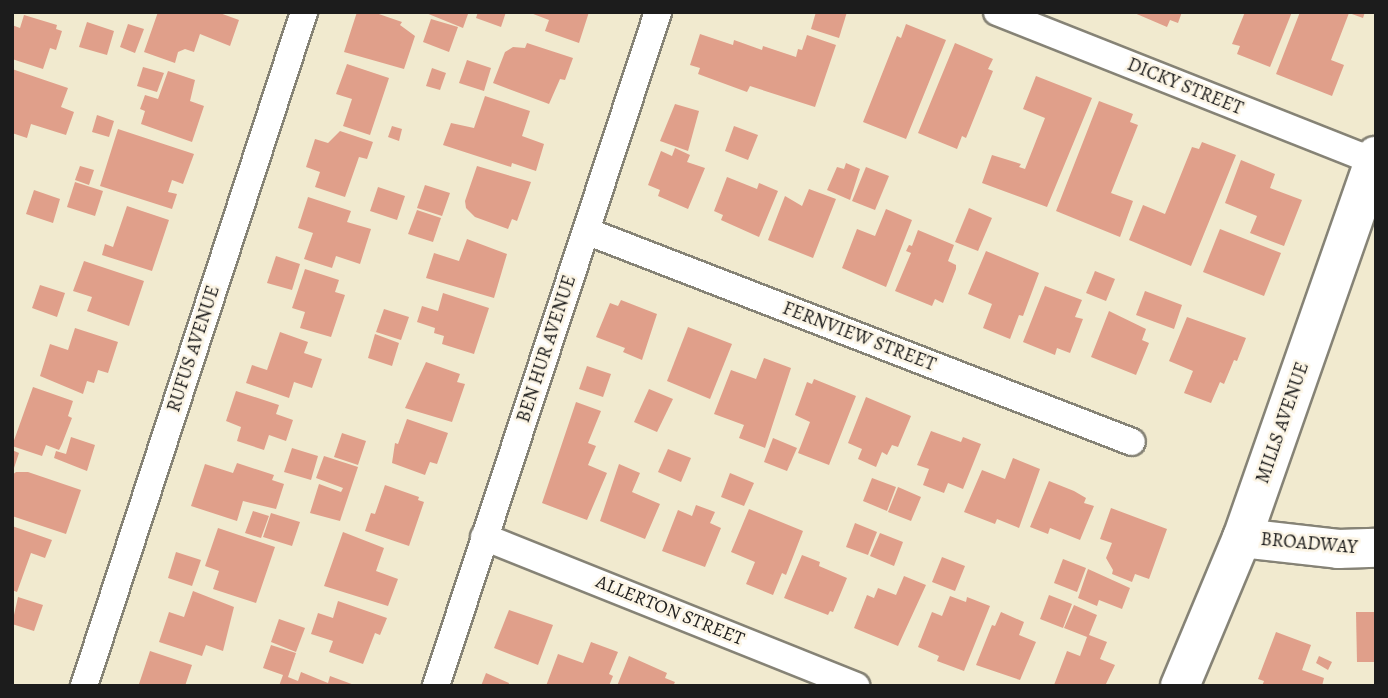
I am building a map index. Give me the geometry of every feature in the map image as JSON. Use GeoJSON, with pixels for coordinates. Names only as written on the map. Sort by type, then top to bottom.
{"type":"FeatureCollection","features":[{"type":"Feature","properties":{"kind":"main road","name":"MILLS AVENUE"},"geometry":{"type":"LineString","coordinates":[[1180,686],[1242,538],[1375,159]]}},
{"type":"Feature","properties":{"kind":"main road","name":"BROADWAY"},"geometry":{"type":"LineString","coordinates":[[1242,538],[1338,549],[1376,548]]}},
{"type":"Feature","properties":{"kind":"street","name":"RUFUS AVENUE"},"geometry":{"type":"LineString","coordinates":[[84,686],[304,12]]}},
{"type":"Feature","properties":{"kind":"street","name":"BEN HUR AVENUE"},"geometry":{"type":"LineString","coordinates":[[436,686],[658,12]]}},
{"type":"Feature","properties":{"kind":"street","name":"DICKY STREET"},"geometry":{"type":"LineString","coordinates":[[997,12],[1375,159]]}},
{"type":"Feature","properties":{"kind":"street","name":"FERNVIEW STREET"},"geometry":{"type":"LineString","coordinates":[[586,232],[1132,442]]}},
{"type":"Feature","properties":{"kind":"street","name":"ALLERTON STREET"},"geometry":{"type":"LineString","coordinates":[[484,537],[856,686]]}},
{"type":"Feature","properties":{"kind":"building"},"geometry":{"type":"Polygon","coordinates":[[[158,12],[217,12],[239,20],[230,46],[200,34],[194,52],[185,49],[178,52],[175,63],[144,52],[158,12]]]}},
{"type":"Feature","properties":{"kind":"building"},"geometry":{"type":"Polygon","coordinates":[[[357,12],[373,12],[402,22],[400,25],[415,36],[404,69],[344,52],[357,12]]]}},
{"type":"Feature","properties":{"kind":"building"},"geometry":{"type":"Polygon","coordinates":[[[478,12],[506,12],[501,27],[476,18],[478,12]]]}},
{"type":"Feature","properties":{"kind":"building"},"geometry":{"type":"Polygon","coordinates":[[[528,12],[589,12],[579,43],[545,31],[549,20],[528,12]]]}},
{"type":"Feature","properties":{"kind":"building"},"geometry":{"type":"Polygon","coordinates":[[[816,12],[847,12],[839,38],[811,29],[816,12]]]}},
{"type":"Feature","properties":{"kind":"building"},"geometry":{"type":"Polygon","coordinates":[[[1132,12],[1182,12],[1178,23],[1170,20],[1167,27],[1132,12]]]}},
{"type":"Feature","properties":{"kind":"building"},"geometry":{"type":"Polygon","coordinates":[[[1245,12],[1292,12],[1270,67],[1237,54],[1240,46],[1232,44],[1245,12]]]}},
{"type":"Feature","properties":{"kind":"building"},"geometry":{"type":"Polygon","coordinates":[[[1300,12],[1365,12],[1363,18],[1349,13],[1331,60],[1344,65],[1332,96],[1276,74],[1300,12]]]}},
{"type":"Feature","properties":{"kind":"building"},"geometry":{"type":"Polygon","coordinates":[[[426,13],[468,14],[463,28],[426,13]]]}},
{"type":"Feature","properties":{"kind":"building"},"geometry":{"type":"Polygon","coordinates":[[[24,15],[57,25],[56,29],[62,31],[56,50],[50,48],[43,69],[12,59],[12,25],[20,28],[24,15]]]}},
{"type":"Feature","properties":{"kind":"building"},"geometry":{"type":"Polygon","coordinates":[[[431,19],[458,27],[449,52],[423,42],[431,19]]]}},
{"type":"Feature","properties":{"kind":"building"},"geometry":{"type":"Polygon","coordinates":[[[87,22],[114,31],[107,55],[79,47],[87,22]]]}},
{"type":"Feature","properties":{"kind":"building"},"geometry":{"type":"Polygon","coordinates":[[[128,24],[144,29],[135,53],[120,47],[128,24]]]}},
{"type":"Feature","properties":{"kind":"building"},"geometry":{"type":"Polygon","coordinates":[[[906,24],[946,40],[906,139],[863,122],[897,36],[901,38],[906,24]]]}},
{"type":"Feature","properties":{"kind":"building"},"geometry":{"type":"Polygon","coordinates":[[[700,34],[733,45],[734,40],[762,50],[763,46],[796,57],[798,49],[802,50],[807,35],[836,45],[815,107],[750,86],[747,92],[698,74],[700,68],[690,65],[700,34]]]}},
{"type":"Feature","properties":{"kind":"building"},"geometry":{"type":"Polygon","coordinates":[[[527,43],[573,58],[565,80],[560,79],[549,104],[493,83],[505,52],[513,47],[525,48],[527,43]]]}},
{"type":"Feature","properties":{"kind":"building"},"geometry":{"type":"Polygon","coordinates":[[[955,43],[993,59],[988,69],[993,71],[966,138],[962,136],[957,149],[918,133],[955,43]]]}},
{"type":"Feature","properties":{"kind":"building"},"geometry":{"type":"Polygon","coordinates":[[[467,60],[491,68],[484,91],[459,83],[467,60]]]}},
{"type":"Feature","properties":{"kind":"building"},"geometry":{"type":"Polygon","coordinates":[[[347,64],[389,78],[370,135],[343,126],[352,99],[336,94],[347,64]]]}},
{"type":"Feature","properties":{"kind":"building"},"geometry":{"type":"Polygon","coordinates":[[[143,67],[164,73],[157,92],[137,86],[143,67]]]}},
{"type":"Feature","properties":{"kind":"building"},"geometry":{"type":"Polygon","coordinates":[[[432,68],[446,73],[440,90],[426,86],[432,68]]]}},
{"type":"Feature","properties":{"kind":"building"},"geometry":{"type":"Polygon","coordinates":[[[12,69],[68,88],[61,107],[74,112],[66,135],[31,124],[27,138],[12,133],[12,69]]]}},
{"type":"Feature","properties":{"kind":"building"},"geometry":{"type":"Polygon","coordinates":[[[168,71],[195,80],[190,101],[204,106],[192,142],[141,124],[145,111],[140,109],[145,95],[158,99],[168,71]]]}},
{"type":"Feature","properties":{"kind":"building"},"geometry":{"type":"Polygon","coordinates":[[[1036,76],[1092,98],[1047,207],[982,183],[992,155],[1021,164],[1019,167],[1025,169],[1045,118],[1023,109],[1036,76]]]}},
{"type":"Feature","properties":{"kind":"building"},"geometry":{"type":"Polygon","coordinates":[[[485,96],[530,111],[522,136],[544,144],[536,171],[512,163],[511,167],[443,145],[451,123],[474,128],[485,96]]]}},
{"type":"Feature","properties":{"kind":"building"},"geometry":{"type":"Polygon","coordinates":[[[1099,101],[1133,114],[1130,122],[1138,125],[1111,193],[1133,201],[1120,237],[1056,211],[1099,101]]]}},
{"type":"Feature","properties":{"kind":"building"},"geometry":{"type":"Polygon","coordinates":[[[675,104],[699,111],[688,151],[660,141],[675,104]]]}},
{"type":"Feature","properties":{"kind":"building"},"geometry":{"type":"Polygon","coordinates":[[[97,115],[114,121],[109,137],[92,132],[97,115]]]}},
{"type":"Feature","properties":{"kind":"building"},"geometry":{"type":"Polygon","coordinates":[[[392,126],[402,129],[399,141],[388,137],[392,126]]]}},
{"type":"Feature","properties":{"kind":"building"},"geometry":{"type":"Polygon","coordinates":[[[734,126],[758,135],[748,160],[725,151],[734,126]]]}},
{"type":"Feature","properties":{"kind":"building"},"geometry":{"type":"Polygon","coordinates":[[[118,129],[194,154],[183,184],[172,180],[168,192],[177,194],[172,209],[100,186],[118,129]]]}},
{"type":"Feature","properties":{"kind":"building"},"geometry":{"type":"Polygon","coordinates":[[[340,131],[373,142],[367,159],[359,157],[345,197],[315,187],[320,172],[306,167],[315,139],[328,143],[340,131]]]}},
{"type":"Feature","properties":{"kind":"building"},"geometry":{"type":"Polygon","coordinates":[[[1202,142],[1236,155],[1191,266],[1129,240],[1143,205],[1165,214],[1192,147],[1199,149],[1202,142]]]}},
{"type":"Feature","properties":{"kind":"building"},"geometry":{"type":"Polygon","coordinates":[[[675,148],[690,155],[687,162],[705,168],[688,209],[658,196],[660,190],[648,185],[661,151],[672,156],[675,148]]]}},
{"type":"Feature","properties":{"kind":"building"},"geometry":{"type":"Polygon","coordinates":[[[1241,160],[1275,174],[1270,188],[1302,200],[1284,246],[1250,233],[1257,216],[1225,203],[1241,160]]]}},
{"type":"Feature","properties":{"kind":"building"},"geometry":{"type":"Polygon","coordinates":[[[846,163],[860,169],[850,200],[827,190],[837,167],[844,169],[846,163]]]}},
{"type":"Feature","properties":{"kind":"building"},"geometry":{"type":"Polygon","coordinates":[[[80,166],[94,170],[89,185],[75,180],[80,166]]]}},
{"type":"Feature","properties":{"kind":"building"},"geometry":{"type":"Polygon","coordinates":[[[477,166],[531,182],[517,221],[512,219],[508,229],[475,217],[466,208],[465,201],[477,166]]]}},
{"type":"Feature","properties":{"kind":"building"},"geometry":{"type":"Polygon","coordinates":[[[866,167],[889,176],[875,210],[852,201],[866,167]]]}},
{"type":"Feature","properties":{"kind":"building"},"geometry":{"type":"Polygon","coordinates":[[[727,177],[757,189],[759,183],[778,191],[759,237],[721,220],[723,215],[714,211],[727,177]]]}},
{"type":"Feature","properties":{"kind":"building"},"geometry":{"type":"Polygon","coordinates":[[[75,182],[103,191],[95,216],[67,207],[75,182]]]}},
{"type":"Feature","properties":{"kind":"building"},"geometry":{"type":"Polygon","coordinates":[[[425,185],[450,193],[442,216],[417,208],[425,185]]]}},
{"type":"Feature","properties":{"kind":"building"},"geometry":{"type":"Polygon","coordinates":[[[378,187],[405,196],[397,220],[370,211],[378,187]]]}},
{"type":"Feature","properties":{"kind":"building"},"geometry":{"type":"Polygon","coordinates":[[[809,189],[836,199],[813,258],[768,240],[785,196],[802,206],[809,189]]]}},
{"type":"Feature","properties":{"kind":"building"},"geometry":{"type":"Polygon","coordinates":[[[34,190],[60,199],[53,223],[26,214],[34,190]]]}},
{"type":"Feature","properties":{"kind":"building"},"geometry":{"type":"Polygon","coordinates":[[[308,197],[351,211],[347,222],[371,229],[360,264],[336,256],[332,268],[304,259],[313,233],[298,228],[308,197]]]}},
{"type":"Feature","properties":{"kind":"building"},"geometry":{"type":"Polygon","coordinates":[[[127,206],[169,220],[152,271],[102,255],[105,244],[113,247],[127,206]]]}},
{"type":"Feature","properties":{"kind":"building"},"geometry":{"type":"Polygon","coordinates":[[[969,208],[992,218],[978,251],[955,242],[969,208]]]}},
{"type":"Feature","properties":{"kind":"building"},"geometry":{"type":"Polygon","coordinates":[[[886,209],[912,220],[886,287],[842,268],[857,229],[875,236],[886,209]]]}},
{"type":"Feature","properties":{"kind":"building"},"geometry":{"type":"Polygon","coordinates":[[[417,210],[441,218],[433,242],[408,234],[417,210]]]}},
{"type":"Feature","properties":{"kind":"building"},"geometry":{"type":"Polygon","coordinates":[[[1220,229],[1281,253],[1264,296],[1203,272],[1220,229]]]}},
{"type":"Feature","properties":{"kind":"building"},"geometry":{"type":"Polygon","coordinates":[[[918,230],[954,245],[948,261],[956,265],[956,269],[943,303],[935,299],[932,306],[895,291],[911,253],[906,251],[909,245],[912,246],[918,230]]]}},
{"type":"Feature","properties":{"kind":"building"},"geometry":{"type":"Polygon","coordinates":[[[467,239],[507,254],[494,298],[426,278],[434,253],[459,261],[467,239]]]}},
{"type":"Feature","properties":{"kind":"building"},"geometry":{"type":"Polygon","coordinates":[[[986,251],[1039,273],[1023,316],[1019,315],[1010,339],[983,328],[992,304],[968,294],[986,251]]]}},
{"type":"Feature","properties":{"kind":"building"},"geometry":{"type":"Polygon","coordinates":[[[276,256],[300,264],[292,290],[267,283],[276,256]]]}},
{"type":"Feature","properties":{"kind":"building"},"geometry":{"type":"Polygon","coordinates":[[[84,261],[144,281],[129,326],[87,311],[92,297],[73,291],[84,261]]]}},
{"type":"Feature","properties":{"kind":"building"},"geometry":{"type":"Polygon","coordinates":[[[305,269],[339,280],[335,292],[345,295],[331,337],[300,328],[305,312],[292,308],[305,269]]]}},
{"type":"Feature","properties":{"kind":"building"},"geometry":{"type":"Polygon","coordinates":[[[1095,271],[1115,279],[1106,301],[1086,293],[1095,271]]]}},
{"type":"Feature","properties":{"kind":"building"},"geometry":{"type":"Polygon","coordinates":[[[40,285],[65,293],[57,317],[32,308],[40,285]]]}},
{"type":"Feature","properties":{"kind":"building"},"geometry":{"type":"Polygon","coordinates":[[[1045,286],[1082,300],[1075,317],[1083,319],[1070,353],[1057,348],[1055,355],[1023,342],[1045,286]]]}},
{"type":"Feature","properties":{"kind":"building"},"geometry":{"type":"Polygon","coordinates":[[[1145,291],[1182,305],[1174,329],[1136,315],[1145,291]]]}},
{"type":"Feature","properties":{"kind":"building"},"geometry":{"type":"Polygon","coordinates":[[[443,293],[489,308],[474,354],[442,344],[444,336],[434,333],[435,328],[417,322],[422,306],[438,311],[443,293]]]}},
{"type":"Feature","properties":{"kind":"building"},"geometry":{"type":"Polygon","coordinates":[[[621,300],[657,314],[642,360],[623,352],[625,348],[596,337],[610,303],[618,306],[621,300]]]}},
{"type":"Feature","properties":{"kind":"building"},"geometry":{"type":"Polygon","coordinates":[[[384,309],[409,317],[401,340],[376,332],[384,309]]]}},
{"type":"Feature","properties":{"kind":"building"},"geometry":{"type":"Polygon","coordinates":[[[1109,311],[1146,329],[1142,340],[1149,343],[1136,375],[1091,357],[1109,311]]]}},
{"type":"Feature","properties":{"kind":"building"},"geometry":{"type":"Polygon","coordinates":[[[1187,317],[1246,338],[1237,361],[1234,360],[1224,384],[1220,382],[1211,403],[1184,393],[1193,371],[1169,361],[1187,317]]]}},
{"type":"Feature","properties":{"kind":"building"},"geometry":{"type":"Polygon","coordinates":[[[688,327],[732,344],[710,399],[667,381],[688,327]]]}},
{"type":"Feature","properties":{"kind":"building"},"geometry":{"type":"Polygon","coordinates":[[[75,328],[118,342],[108,373],[98,370],[94,383],[87,381],[83,394],[40,376],[50,344],[68,350],[75,328]]]}},
{"type":"Feature","properties":{"kind":"building"},"geometry":{"type":"Polygon","coordinates":[[[280,332],[308,342],[304,353],[322,359],[312,388],[294,382],[289,398],[246,383],[252,365],[267,370],[280,332]]]}},
{"type":"Feature","properties":{"kind":"building"},"geometry":{"type":"Polygon","coordinates":[[[375,334],[399,343],[392,366],[368,358],[375,334]]]}},
{"type":"Feature","properties":{"kind":"building"},"geometry":{"type":"Polygon","coordinates":[[[764,358],[791,368],[765,448],[739,438],[744,425],[714,414],[731,370],[756,379],[764,358]]]}},
{"type":"Feature","properties":{"kind":"building"},"geometry":{"type":"Polygon","coordinates":[[[426,362],[460,374],[457,382],[465,384],[452,422],[405,408],[426,362]]]}},
{"type":"Feature","properties":{"kind":"building"},"geometry":{"type":"Polygon","coordinates":[[[587,366],[611,374],[603,397],[579,389],[587,366]]]}},
{"type":"Feature","properties":{"kind":"building"},"geometry":{"type":"Polygon","coordinates":[[[814,379],[856,396],[829,465],[798,453],[810,422],[795,415],[807,382],[812,384],[814,379]]]}},
{"type":"Feature","properties":{"kind":"building"},"geometry":{"type":"Polygon","coordinates":[[[33,387],[73,401],[68,416],[72,418],[59,450],[46,445],[42,456],[12,446],[33,387]]]}},
{"type":"Feature","properties":{"kind":"building"},"geometry":{"type":"Polygon","coordinates":[[[649,389],[673,399],[657,432],[634,422],[649,389]]]}},
{"type":"Feature","properties":{"kind":"building"},"geometry":{"type":"Polygon","coordinates":[[[236,391],[279,405],[276,414],[293,420],[286,441],[269,435],[264,450],[237,441],[241,427],[226,421],[236,391]]]}},
{"type":"Feature","properties":{"kind":"building"},"geometry":{"type":"Polygon","coordinates":[[[866,397],[911,416],[898,447],[892,445],[887,455],[882,452],[876,467],[858,459],[862,449],[848,443],[866,397]]]}},
{"type":"Feature","properties":{"kind":"building"},"geometry":{"type":"Polygon","coordinates":[[[576,402],[601,411],[588,443],[596,446],[588,465],[607,473],[587,520],[542,503],[576,402]]]}},
{"type":"Feature","properties":{"kind":"building"},"geometry":{"type":"Polygon","coordinates":[[[407,419],[448,433],[437,464],[430,462],[425,475],[392,463],[395,443],[398,444],[407,419]]]}},
{"type":"Feature","properties":{"kind":"building"},"geometry":{"type":"Polygon","coordinates":[[[931,431],[961,442],[963,437],[981,444],[963,489],[948,483],[944,493],[923,485],[929,469],[917,465],[931,431]]]}},
{"type":"Feature","properties":{"kind":"building"},"geometry":{"type":"Polygon","coordinates":[[[342,433],[366,441],[358,465],[334,457],[342,433]]]}},
{"type":"Feature","properties":{"kind":"building"},"geometry":{"type":"Polygon","coordinates":[[[71,437],[95,445],[87,471],[54,458],[56,451],[66,454],[71,437]]]}},
{"type":"Feature","properties":{"kind":"building"},"geometry":{"type":"Polygon","coordinates":[[[773,438],[797,448],[787,471],[764,462],[773,438]]]}},
{"type":"Feature","properties":{"kind":"building"},"geometry":{"type":"Polygon","coordinates":[[[292,448],[318,456],[311,480],[284,472],[292,448]]]}},
{"type":"Feature","properties":{"kind":"building"},"geometry":{"type":"Polygon","coordinates":[[[668,449],[691,458],[681,482],[658,472],[668,449]]]}},
{"type":"Feature","properties":{"kind":"building"},"geometry":{"type":"Polygon","coordinates":[[[12,450],[19,453],[13,471],[12,471],[12,450]]]}},
{"type":"Feature","properties":{"kind":"building"},"geometry":{"type":"Polygon","coordinates":[[[324,456],[358,467],[340,521],[310,513],[319,484],[341,492],[343,488],[316,478],[324,456]]]}},
{"type":"Feature","properties":{"kind":"building"},"geometry":{"type":"Polygon","coordinates":[[[1013,458],[1040,469],[1019,528],[997,519],[995,524],[964,512],[982,470],[1005,479],[1013,458]]]}},
{"type":"Feature","properties":{"kind":"building"},"geometry":{"type":"Polygon","coordinates":[[[237,463],[274,475],[272,480],[284,484],[276,509],[243,501],[237,521],[191,506],[205,464],[233,473],[237,463]]]}},
{"type":"Feature","properties":{"kind":"building"},"geometry":{"type":"Polygon","coordinates":[[[619,464],[640,473],[632,492],[660,504],[645,539],[600,521],[619,464]]]}},
{"type":"Feature","properties":{"kind":"building"},"geometry":{"type":"Polygon","coordinates":[[[16,472],[28,472],[81,490],[66,534],[12,516],[12,475],[16,472]]]}},
{"type":"Feature","properties":{"kind":"building"},"geometry":{"type":"Polygon","coordinates":[[[730,473],[754,483],[744,506],[721,497],[730,473]]]}},
{"type":"Feature","properties":{"kind":"building"},"geometry":{"type":"Polygon","coordinates":[[[872,478],[896,487],[887,511],[863,501],[872,478]]]}},
{"type":"Feature","properties":{"kind":"building"},"geometry":{"type":"Polygon","coordinates":[[[1049,481],[1074,491],[1086,498],[1084,503],[1094,506],[1080,540],[1050,528],[1048,534],[1030,527],[1049,481]]]}},
{"type":"Feature","properties":{"kind":"building"},"geometry":{"type":"Polygon","coordinates":[[[385,485],[419,497],[418,500],[424,502],[409,546],[365,531],[371,513],[375,514],[385,485]]]}},
{"type":"Feature","properties":{"kind":"building"},"geometry":{"type":"Polygon","coordinates":[[[898,487],[921,497],[911,521],[888,512],[898,487]]]}},
{"type":"Feature","properties":{"kind":"building"},"geometry":{"type":"Polygon","coordinates":[[[696,505],[715,512],[710,523],[721,528],[705,567],[662,551],[678,510],[692,516],[696,505]]]}},
{"type":"Feature","properties":{"kind":"building"},"geometry":{"type":"Polygon","coordinates":[[[1111,508],[1167,529],[1149,579],[1135,574],[1132,582],[1112,574],[1113,570],[1106,558],[1112,543],[1100,539],[1111,508]]]}},
{"type":"Feature","properties":{"kind":"building"},"geometry":{"type":"Polygon","coordinates":[[[749,509],[803,531],[786,575],[782,573],[773,595],[746,584],[755,562],[731,552],[749,509]]]}},
{"type":"Feature","properties":{"kind":"building"},"geometry":{"type":"Polygon","coordinates":[[[253,511],[269,516],[261,538],[245,533],[253,511]]]}},
{"type":"Feature","properties":{"kind":"building"},"geometry":{"type":"Polygon","coordinates":[[[271,513],[300,522],[292,546],[263,537],[271,513]]]}},
{"type":"Feature","properties":{"kind":"building"},"geometry":{"type":"Polygon","coordinates":[[[855,523],[877,532],[868,555],[846,547],[855,523]]]}},
{"type":"Feature","properties":{"kind":"building"},"geometry":{"type":"Polygon","coordinates":[[[12,526],[52,540],[45,558],[31,553],[17,592],[12,590],[12,526]]]}},
{"type":"Feature","properties":{"kind":"building"},"geometry":{"type":"Polygon","coordinates":[[[218,528],[275,547],[256,603],[213,589],[219,571],[205,566],[218,528]]]}},
{"type":"Feature","properties":{"kind":"building"},"geometry":{"type":"Polygon","coordinates":[[[343,532],[384,548],[376,571],[398,579],[388,606],[324,586],[343,532]]]}},
{"type":"Feature","properties":{"kind":"building"},"geometry":{"type":"Polygon","coordinates":[[[880,533],[903,542],[894,566],[870,556],[880,533]]]}},
{"type":"Feature","properties":{"kind":"building"},"geometry":{"type":"Polygon","coordinates":[[[176,552],[201,560],[192,586],[168,578],[176,552]]]}},
{"type":"Feature","properties":{"kind":"building"},"geometry":{"type":"Polygon","coordinates":[[[802,555],[847,578],[833,612],[830,611],[828,615],[784,598],[802,555]]]}},
{"type":"Feature","properties":{"kind":"building"},"geometry":{"type":"Polygon","coordinates":[[[942,557],[965,566],[955,591],[932,582],[942,557]]]}},
{"type":"Feature","properties":{"kind":"building"},"geometry":{"type":"Polygon","coordinates":[[[1063,559],[1086,568],[1077,592],[1054,583],[1063,559]]]}},
{"type":"Feature","properties":{"kind":"building"},"geometry":{"type":"Polygon","coordinates":[[[1088,569],[1130,588],[1122,609],[1099,600],[1097,606],[1078,598],[1088,569]]]}},
{"type":"Feature","properties":{"kind":"building"},"geometry":{"type":"Polygon","coordinates":[[[904,576],[926,585],[898,646],[854,628],[867,595],[874,598],[878,588],[896,595],[904,576]]]}},
{"type":"Feature","properties":{"kind":"building"},"geometry":{"type":"Polygon","coordinates":[[[193,591],[234,607],[223,651],[206,645],[202,656],[159,642],[169,612],[184,617],[193,591]]]}},
{"type":"Feature","properties":{"kind":"building"},"geometry":{"type":"Polygon","coordinates":[[[1049,595],[1072,604],[1063,628],[1040,619],[1049,595]]]}},
{"type":"Feature","properties":{"kind":"building"},"geometry":{"type":"Polygon","coordinates":[[[950,596],[966,602],[967,597],[990,606],[964,671],[937,661],[939,656],[918,647],[932,612],[942,616],[950,596]]]}},
{"type":"Feature","properties":{"kind":"building"},"geometry":{"type":"Polygon","coordinates":[[[18,597],[43,605],[34,631],[12,624],[18,597]]]}},
{"type":"Feature","properties":{"kind":"building"},"geometry":{"type":"Polygon","coordinates":[[[338,601],[387,618],[380,635],[375,633],[363,664],[329,652],[333,641],[311,634],[318,613],[333,618],[338,601]]]}},
{"type":"Feature","properties":{"kind":"building"},"geometry":{"type":"Polygon","coordinates":[[[1074,605],[1097,615],[1089,635],[1107,642],[1100,659],[1115,665],[1105,686],[1054,685],[1067,651],[1080,656],[1087,637],[1064,628],[1074,605]]]}},
{"type":"Feature","properties":{"kind":"building"},"geometry":{"type":"Polygon","coordinates":[[[509,610],[553,625],[538,665],[494,648],[509,610]]]}},
{"type":"Feature","properties":{"kind":"building"},"geometry":{"type":"Polygon","coordinates":[[[1001,612],[1024,622],[1019,635],[1036,642],[1020,680],[976,665],[992,625],[995,626],[1001,612]]]}},
{"type":"Feature","properties":{"kind":"building"},"geometry":{"type":"Polygon","coordinates":[[[1356,612],[1376,612],[1376,662],[1357,662],[1356,612]]]}},
{"type":"Feature","properties":{"kind":"building"},"geometry":{"type":"Polygon","coordinates":[[[279,619],[305,628],[296,652],[271,642],[279,619]]]}},
{"type":"Feature","properties":{"kind":"building"},"geometry":{"type":"Polygon","coordinates":[[[1276,632],[1311,645],[1302,670],[1324,678],[1322,686],[1262,686],[1264,681],[1258,679],[1276,632]]]}},
{"type":"Feature","properties":{"kind":"building"},"geometry":{"type":"Polygon","coordinates":[[[591,642],[618,652],[609,674],[613,676],[609,686],[546,686],[558,654],[583,663],[591,642]]]}},
{"type":"Feature","properties":{"kind":"building"},"geometry":{"type":"Polygon","coordinates":[[[271,645],[296,653],[288,677],[298,681],[301,672],[328,683],[330,676],[357,686],[279,686],[283,675],[263,668],[271,645]]]}},
{"type":"Feature","properties":{"kind":"building"},"geometry":{"type":"Polygon","coordinates":[[[150,651],[192,665],[185,686],[139,684],[150,651]]]}},
{"type":"Feature","properties":{"kind":"building"},"geometry":{"type":"Polygon","coordinates":[[[629,656],[667,673],[665,678],[675,682],[673,686],[617,686],[629,656]]]}},
{"type":"Feature","properties":{"kind":"building"},"geometry":{"type":"Polygon","coordinates":[[[1319,656],[1332,662],[1328,670],[1316,663],[1319,656]]]}},
{"type":"Feature","properties":{"kind":"building"},"geometry":{"type":"Polygon","coordinates":[[[486,673],[509,683],[508,686],[481,686],[486,673]]]}}]}
